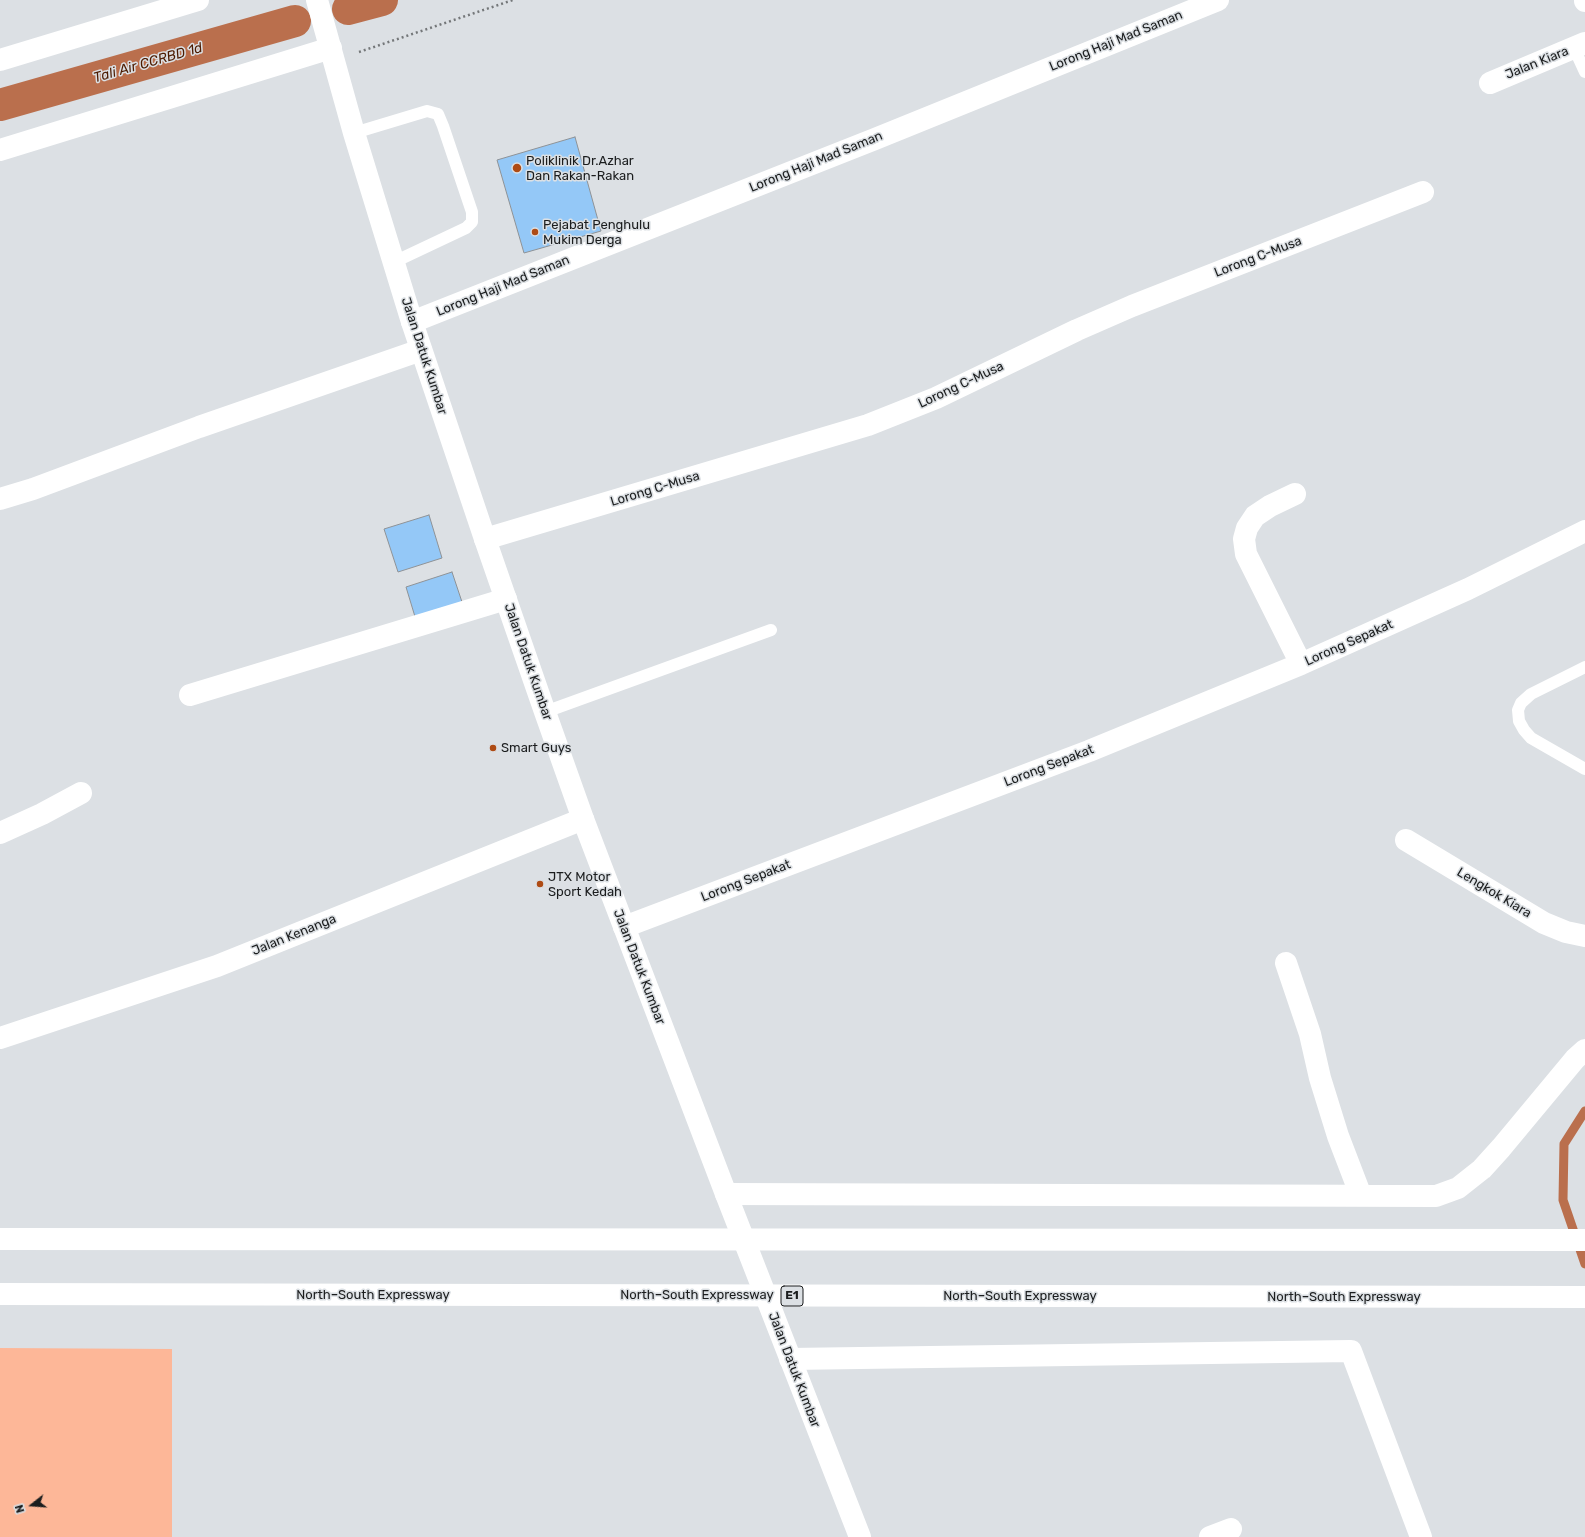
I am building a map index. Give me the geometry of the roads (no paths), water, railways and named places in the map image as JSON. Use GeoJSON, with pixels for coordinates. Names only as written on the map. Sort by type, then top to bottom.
{"type":"FeatureCollection","features":[{"type":"Feature","properties":{"kind":"main road"},"geometry":{"type":"LineString","coordinates":[[0,60],[198,0]]}},
{"type":"Feature","properties":{"kind":"main road","name":"Jalan Datuk Kumbar"},"geometry":{"type":"LineString","coordinates":[[317,0],[354,133],[421,350],[485,539],[583,819],[726,1194],[860,1537]]}},
{"type":"Feature","properties":{"kind":"main road","name":"Lorong Haji Mad Saman"},"geometry":{"type":"LineString","coordinates":[[412,322],[882,136],[1218,0]]}},
{"type":"Feature","properties":{"kind":"main road","name":"Jalan Kiara"},"geometry":{"type":"LineString","coordinates":[[1490,83],[1580,46]]}},
{"type":"Feature","properties":{"kind":"main road"},"geometry":{"type":"LineString","coordinates":[[0,150],[332,54]]}},
{"type":"Feature","properties":{"kind":"main road","name":"Lorong C-Musa"},"geometry":{"type":"LineString","coordinates":[[485,539],[868,425],[936,398],[1077,330],[1132,306],[1423,192]]}},
{"type":"Feature","properties":{"kind":"main road"},"geometry":{"type":"LineString","coordinates":[[0,498],[33,489],[199,427],[421,350]]}},
{"type":"Feature","properties":{"kind":"main road"},"geometry":{"type":"LineString","coordinates":[[1295,494],[1270,506],[1255,516],[1247,528],[1244,539],[1246,554],[1301,664]]}},
{"type":"Feature","properties":{"kind":"main road","name":"Lorong Sepakat"},"geometry":{"type":"LineString","coordinates":[[624,927],[1089,751],[1301,664],[1468,589],[1585,531]]}},
{"type":"Feature","properties":{"kind":"main road"},"geometry":{"type":"LineString","coordinates":[[190,695],[506,599]]}},
{"type":"Feature","properties":{"kind":"main road"},"geometry":{"type":"LineString","coordinates":[[0,833],[42,814],[81,793]]}},
{"type":"Feature","properties":{"kind":"main road","name":"Jalan Kenanga"},"geometry":{"type":"LineString","coordinates":[[0,1038],[216,966],[583,819]]}},
{"type":"Feature","properties":{"kind":"main road","name":"Lengkok Kiara"},"geometry":{"type":"LineString","coordinates":[[1406,840],[1544,923],[1566,932],[1585,936]]}},
{"type":"Feature","properties":{"kind":"main road"},"geometry":{"type":"LineString","coordinates":[[1286,963],[1310,1034],[1320,1078],[1338,1136],[1361,1196]]}},
{"type":"Feature","properties":{"kind":"main road"},"geometry":{"type":"LineString","coordinates":[[726,1194],[1436,1196],[1458,1188],[1482,1169],[1575,1059],[1585,1050]]}},
{"type":"Feature","properties":{"kind":"main road"},"geometry":{"type":"LineString","coordinates":[[0,1239],[1585,1240]]}},
{"type":"Feature","properties":{"kind":"main road","name":"North–South Expressway"},"geometry":{"type":"LineString","coordinates":[[0,1294],[1585,1297]]}},
{"type":"Feature","properties":{"kind":"main road"},"geometry":{"type":"LineString","coordinates":[[790,1359],[1351,1351],[1421,1537]]}},
{"type":"Feature","properties":{"kind":"main road"},"geometry":{"type":"LineString","coordinates":[[1210,1537],[1231,1529]]}},
{"type":"Feature","properties":{"kind":"lane"},"geometry":{"type":"LineString","coordinates":[[1580,46],[1585,72]]}},
{"type":"Feature","properties":{"kind":"lane"},"geometry":{"type":"LineString","coordinates":[[354,133],[427,111],[438,114],[472,212],[472,222],[466,228],[394,262]]}},
{"type":"Feature","properties":{"kind":"lane"},"geometry":{"type":"LineString","coordinates":[[546,712],[771,630]]}},
{"type":"Feature","properties":{"kind":"lane"},"geometry":{"type":"LineString","coordinates":[[1585,667],[1531,694],[1521,703],[1518,710],[1519,721],[1524,730],[1532,738],[1585,769]]}},
{"type":"Feature","properties":{"kind":"waterway","name":"Tali Air CCRBD 1d"},"geometry":{"type":"LineString","coordinates":[[348,9],[382,0]]}},
{"type":"Feature","properties":{"kind":"waterway","name":"Tali Air CCRBD 1d"},"geometry":{"type":"LineString","coordinates":[[0,105],[295,21]]}},
{"type":"Feature","properties":{"kind":"waterway"},"geometry":{"type":"LineString","coordinates":[[1585,1111],[1564,1144],[1563,1200],[1585,1264]]}},
{"type":"Feature","properties":{"kind":"place","name":"Poliklinik Dr.Azhar Dan Rakan-Rakan"},"geometry":{"type":"Point","coordinates":[517,168]}},
{"type":"Feature","properties":{"kind":"place","name":"Pejabat Penghulu Mukim Derga"},"geometry":{"type":"Point","coordinates":[535,232]}},
{"type":"Feature","properties":{"kind":"place","name":"Smart Guys"},"geometry":{"type":"Point","coordinates":[493,748]}},
{"type":"Feature","properties":{"kind":"place","name":"JTX Motor Sport Kedah"},"geometry":{"type":"Point","coordinates":[540,884]}}]}
